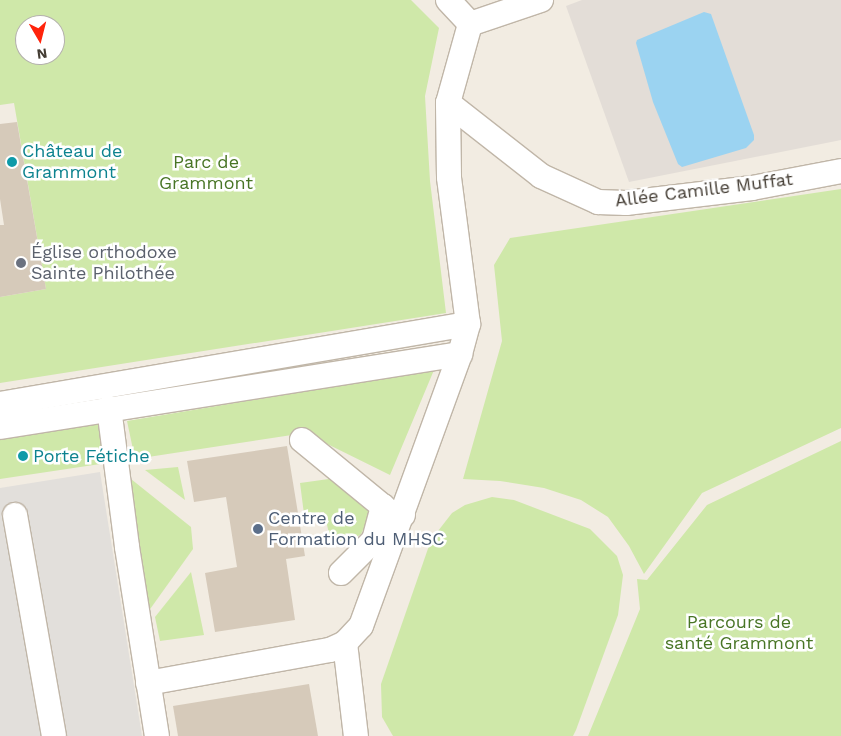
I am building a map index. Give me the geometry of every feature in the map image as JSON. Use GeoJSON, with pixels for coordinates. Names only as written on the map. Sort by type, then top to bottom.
{"type":"FeatureCollection","features":[{"type":"Feature","properties":{"kind":"street"},"geometry":{"type":"LineString","coordinates":[[448,0],[470,24]]}},
{"type":"Feature","properties":{"kind":"street"},"geometry":{"type":"LineString","coordinates":[[470,24],[541,0]]}},
{"type":"Feature","properties":{"kind":"street"},"geometry":{"type":"LineString","coordinates":[[148,683],[330,650],[345,644],[361,626],[393,510],[460,354],[468,324],[449,177],[448,103],[470,24]]}},
{"type":"Feature","properties":{"kind":"street","name":"Allée Camille Muffat"},"geometry":{"type":"LineString","coordinates":[[448,103],[541,176],[598,202],[626,203],[752,188],[841,171]]}},
{"type":"Feature","properties":{"kind":"street"},"geometry":{"type":"LineString","coordinates":[[0,404],[468,324]]}},
{"type":"Feature","properties":{"kind":"street"},"geometry":{"type":"LineString","coordinates":[[0,427],[108,408],[460,354]]}},
{"type":"Feature","properties":{"kind":"street"},"geometry":{"type":"LineString","coordinates":[[108,408],[127,547],[157,736]]}},
{"type":"Feature","properties":{"kind":"street"},"geometry":{"type":"LineString","coordinates":[[302,440],[393,510]]}},
{"type":"Feature","properties":{"kind":"street"},"geometry":{"type":"LineString","coordinates":[[341,573],[374,540],[393,510]]}},
{"type":"Feature","properties":{"kind":"street"},"geometry":{"type":"LineString","coordinates":[[15,515],[54,736]]}},
{"type":"Feature","properties":{"kind":"street"},"geometry":{"type":"LineString","coordinates":[[345,644],[356,736]]}},
{"type":"Feature","properties":{"kind":"shaded area"},"geometry":{"type":"Polygon","coordinates":[[[582,0],[841,0],[841,140],[629,182],[566,6],[582,0]]]}},
{"type":"Feature","properties":{"kind":"shaded area"},"geometry":{"type":"Polygon","coordinates":[[[100,472],[142,736],[0,736],[0,488],[100,472]]]}},
{"type":"Feature","properties":{"kind":"green space","name":"Parc de Grammont"},"geometry":{"type":"Polygon","coordinates":[[[0,0],[411,0],[439,28],[425,96],[430,181],[446,313],[0,383],[0,297],[46,289],[14,103],[0,105],[0,0]]]}},
{"type":"Feature","properties":{"kind":"green space"},"geometry":{"type":"Polygon","coordinates":[[[841,189],[841,428],[702,493],[644,574],[629,546],[608,517],[581,500],[544,488],[500,481],[463,479],[502,341],[494,265],[510,238],[841,189]]]}},
{"type":"Feature","properties":{"kind":"green space"},"geometry":{"type":"Polygon","coordinates":[[[434,370],[390,475],[305,433],[135,459],[127,421],[434,370]]]}},
{"type":"Feature","properties":{"kind":"green space"},"geometry":{"type":"Polygon","coordinates":[[[99,422],[107,463],[0,479],[0,437],[99,422]]]}},
{"type":"Feature","properties":{"kind":"green space","name":"Parcours de santé Grammont"},"geometry":{"type":"Polygon","coordinates":[[[841,441],[841,736],[588,736],[640,609],[637,579],[647,580],[707,505],[841,441]]]}},
{"type":"Feature","properties":{"kind":"green space"},"geometry":{"type":"Polygon","coordinates":[[[178,467],[185,500],[145,470],[178,467]]]}},
{"type":"Feature","properties":{"kind":"green space"},"geometry":{"type":"Polygon","coordinates":[[[121,471],[191,527],[193,549],[143,619],[121,471]]]}},
{"type":"Feature","properties":{"kind":"green space"},"geometry":{"type":"Polygon","coordinates":[[[336,478],[372,512],[361,534],[346,544],[331,542],[324,512],[304,514],[300,483],[336,478]]]}},
{"type":"Feature","properties":{"kind":"green space"},"geometry":{"type":"Polygon","coordinates":[[[492,497],[514,500],[590,529],[617,556],[623,575],[618,615],[576,730],[573,736],[393,736],[382,717],[381,684],[431,540],[452,513],[465,505],[492,497]]]}},
{"type":"Feature","properties":{"kind":"green space"},"geometry":{"type":"Polygon","coordinates":[[[191,572],[204,635],[160,641],[155,617],[191,572]]]}},
{"type":"Feature","properties":{"kind":"water"},"geometry":{"type":"Polygon","coordinates":[[[704,12],[711,14],[754,135],[754,140],[746,148],[682,167],[678,164],[653,102],[636,43],[637,40],[704,12]]]}},
{"type":"Feature","properties":{"kind":"building"},"geometry":{"type":"Polygon","coordinates":[[[17,122],[46,289],[0,297],[0,225],[4,225],[0,199],[0,124],[17,122]]]}},
{"type":"Feature","properties":{"kind":"building"},"geometry":{"type":"Polygon","coordinates":[[[287,446],[305,556],[286,559],[295,620],[215,632],[205,573],[237,567],[226,497],[194,502],[187,461],[287,446]]]}},
{"type":"Feature","properties":{"kind":"building"},"geometry":{"type":"Polygon","coordinates":[[[309,684],[318,736],[178,736],[173,706],[309,684]]]}},
{"type":"Feature","properties":{"kind":"place","name":"Château de Grammont"},"geometry":{"type":"Point","coordinates":[12,162]}},
{"type":"Feature","properties":{"kind":"place","name":"Église orthodoxe Sainte Philothée"},"geometry":{"type":"Point","coordinates":[21,263]}},
{"type":"Feature","properties":{"kind":"place","name":"Porte Fétiche"},"geometry":{"type":"Point","coordinates":[23,456]}},
{"type":"Feature","properties":{"kind":"place","name":"Centre de Formation du MHSC"},"geometry":{"type":"Point","coordinates":[258,529]}}]}
